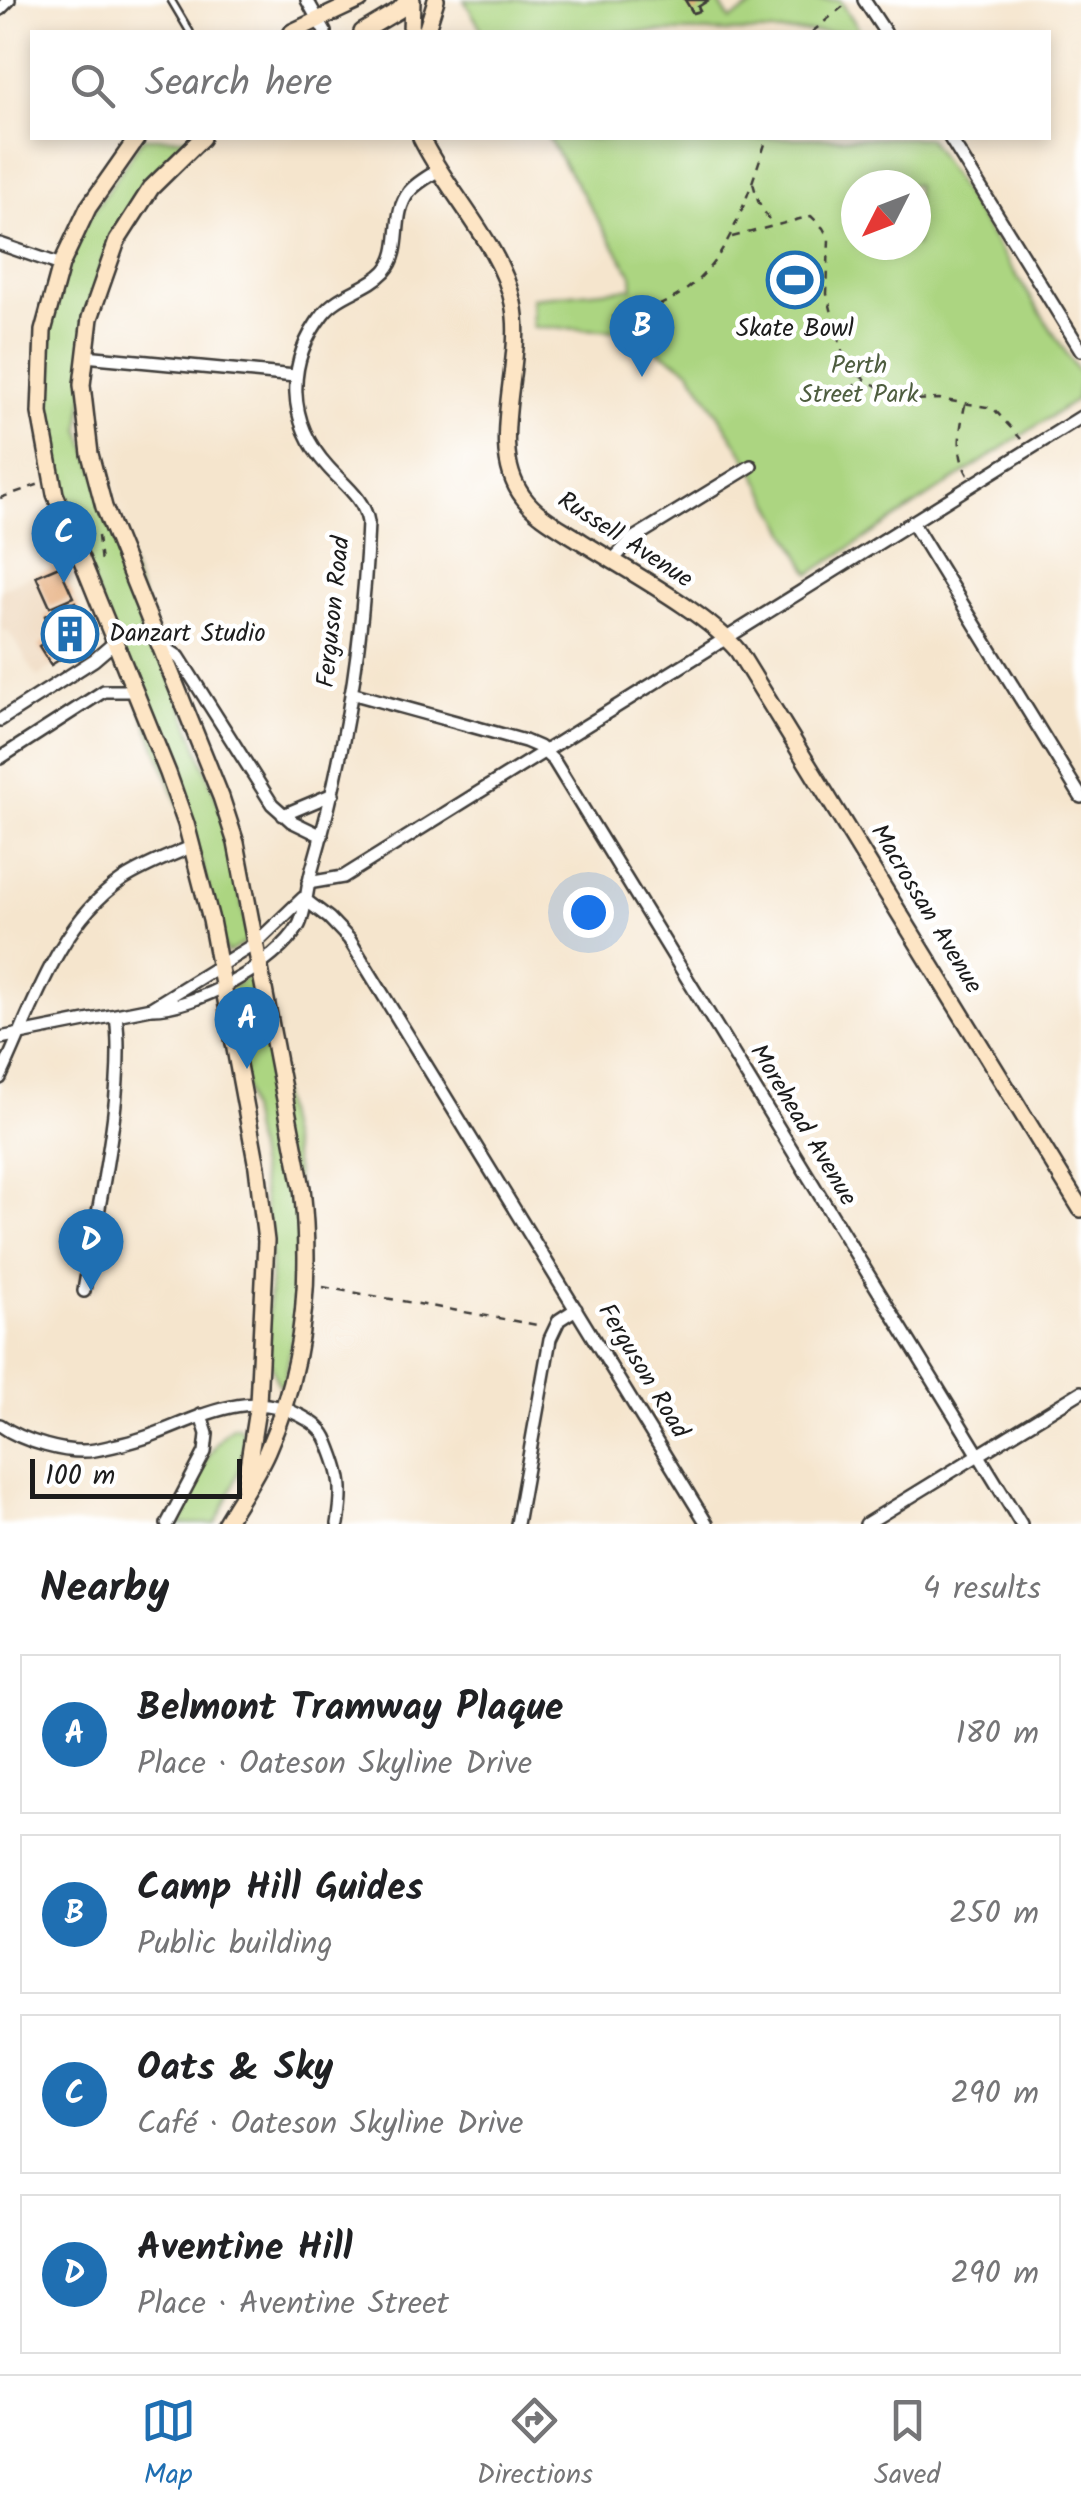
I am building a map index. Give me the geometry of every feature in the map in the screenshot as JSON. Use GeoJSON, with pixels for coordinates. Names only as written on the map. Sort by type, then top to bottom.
{"type":"FeatureCollection","features":[{"type":"Feature","properties":{"kind":"main road"},"geometry":{"type":"LineString","coordinates":[[322,26],[360,0]]}},
{"type":"Feature","properties":{"kind":"main road"},"geometry":{"type":"LineString","coordinates":[[411,30],[413,0]]}},
{"type":"Feature","properties":{"kind":"main road"},"geometry":{"type":"LineString","coordinates":[[365,30],[413,0],[433,0],[426,30]]}},
{"type":"Feature","properties":{"kind":"main road"},"geometry":{"type":"LineString","coordinates":[[136,140],[88,208],[61,265],[43,330],[40,413],[51,482],[136,691],[193,846],[220,967],[257,1167],[266,1241],[258,1403],[245,1486]]}},
{"type":"Feature","properties":{"kind":"main road"},"geometry":{"type":"LineString","coordinates":[[200,140],[151,188],[131,215],[109,258],[96,294],[85,356],[83,411],[96,482],[117,546],[230,824],[296,1155],[306,1236],[305,1305],[284,1407],[267,1451],[225,1524]]}},
{"type":"Feature","properties":{"kind":"main road","name":"Russell Avenue"},"geometry":{"type":"LineString","coordinates":[[422,140],[495,259],[514,305],[515,352],[507,444],[514,483],[532,508],[725,638]]}},
{"type":"Feature","properties":{"kind":"main road","name":"Macrossan Avenue"},"geometry":{"type":"LineString","coordinates":[[725,638],[738,651],[782,720],[1081,1210]]}},
{"type":"Feature","properties":{"kind":"street"},"geometry":{"type":"LineString","coordinates":[[0,9],[9,0]]}},
{"type":"Feature","properties":{"kind":"street"},"geometry":{"type":"LineString","coordinates":[[307,0],[322,26]]}},
{"type":"Feature","properties":{"kind":"street"},"geometry":{"type":"LineString","coordinates":[[864,0],[884,30]]}},
{"type":"Feature","properties":{"kind":"street"},"geometry":{"type":"LineString","coordinates":[[951,140],[1081,350]]}},
{"type":"Feature","properties":{"kind":"street"},"geometry":{"type":"LineString","coordinates":[[85,356],[295,376],[303,348],[326,310],[389,267],[404,200],[416,185],[439,170]]}},
{"type":"Feature","properties":{"kind":"street"},"geometry":{"type":"LineString","coordinates":[[0,244],[61,265]]}},
{"type":"Feature","properties":{"kind":"street","name":"Ferguson Road"},"geometry":{"type":"LineString","coordinates":[[0,1038],[152,1008],[170,1009],[196,1001],[260,962],[299,925],[346,740],[367,515],[360,501],[309,441],[298,416],[295,376]]}},
{"type":"Feature","properties":{"kind":"street"},"geometry":{"type":"LineString","coordinates":[[308,884],[343,878],[1081,417]]}},
{"type":"Feature","properties":{"kind":"street"},"geometry":{"type":"LineString","coordinates":[[612,561],[632,540],[751,466]]}},
{"type":"Feature","properties":{"kind":"street"},"geometry":{"type":"LineString","coordinates":[[912,522],[1081,798]]}},
{"type":"Feature","properties":{"kind":"street"},"geometry":{"type":"LineString","coordinates":[[0,720],[94,660],[115,642]]}},
{"type":"Feature","properties":{"kind":"street"},"geometry":{"type":"LineString","coordinates":[[158,642],[179,657],[265,794],[283,815],[322,836]]}},
{"type":"Feature","properties":{"kind":"street"},"geometry":{"type":"LineString","coordinates":[[0,758],[98,694],[109,690],[136,691]]}},
{"type":"Feature","properties":{"kind":"street"},"geometry":{"type":"LineString","coordinates":[[351,693],[526,741],[544,751]]}},
{"type":"Feature","properties":{"kind":"street","name":"Morehead Avenue"},"geometry":{"type":"LineString","coordinates":[[544,751],[1021,1524]]}},
{"type":"Feature","properties":{"kind":"street"},"geometry":{"type":"LineString","coordinates":[[283,815],[332,794]]}},
{"type":"Feature","properties":{"kind":"street"},"geometry":{"type":"LineString","coordinates":[[0,1078],[35,997],[64,945],[102,896],[124,878],[193,846]]}},
{"type":"Feature","properties":{"kind":"street","name":"Ferguson Road"},"geometry":{"type":"LineString","coordinates":[[152,1008],[256,943],[303,898]]}},
{"type":"Feature","properties":{"kind":"street","name":"Ferguson Road"},"geometry":{"type":"LineString","coordinates":[[303,898],[349,939],[707,1524]]}},
{"type":"Feature","properties":{"kind":"street"},"geometry":{"type":"LineString","coordinates":[[84,1290],[112,1112],[119,1039],[116,1015]]}},
{"type":"Feature","properties":{"kind":"street"},"geometry":{"type":"LineString","coordinates":[[517,1524],[554,1328],[576,1309]]}},
{"type":"Feature","properties":{"kind":"street"},"geometry":{"type":"LineString","coordinates":[[866,1524],[1081,1392]]}},
{"type":"Feature","properties":{"kind":"street"},"geometry":{"type":"LineString","coordinates":[[0,1425],[21,1436],[72,1450],[93,1451],[152,1436],[200,1415],[258,1403],[284,1407],[314,1424],[326,1438],[343,1480],[338,1524]]}},
{"type":"Feature","properties":{"kind":"street"},"geometry":{"type":"LineString","coordinates":[[167,1524],[205,1452],[207,1434],[200,1415]]}},
{"type":"Feature","properties":{"kind":"lane"},"geometry":{"type":"LineString","coordinates":[[171,0],[189,30]]}},
{"type":"Feature","properties":{"kind":"path"},"geometry":{"type":"LineString","coordinates":[[814,30],[846,4]]}},
{"type":"Feature","properties":{"kind":"path"},"geometry":{"type":"LineString","coordinates":[[612,316],[656,306],[678,294],[718,258],[732,236],[766,140]]}},
{"type":"Feature","properties":{"kind":"path"},"geometry":{"type":"LineString","coordinates":[[752,181],[772,225]]}},
{"type":"Feature","properties":{"kind":"path"},"geometry":{"type":"LineString","coordinates":[[732,236],[811,216],[829,239],[827,294],[852,370],[905,400],[939,399],[993,408],[1028,450]]}},
{"type":"Feature","properties":{"kind":"path"},"geometry":{"type":"LineString","coordinates":[[859,390],[866,381]]}},
{"type":"Feature","properties":{"kind":"path"},"geometry":{"type":"LineString","coordinates":[[965,404],[961,462],[973,484]]}},
{"type":"Feature","properties":{"kind":"path"},"geometry":{"type":"LineString","coordinates":[[0,498],[51,482]]}},
{"type":"Feature","properties":{"kind":"path"},"geometry":{"type":"LineString","coordinates":[[98,530],[101,564]]}},
{"type":"Feature","properties":{"kind":"path"},"geometry":{"type":"LineString","coordinates":[[323,1286],[554,1328]]}},
{"type":"Feature","properties":{"kind":"shaded area"},"geometry":{"type":"Polygon","coordinates":[[[59,562],[89,632],[84,646],[37,677],[9,632],[0,629],[0,590],[59,562]]]}},
{"type":"Feature","properties":{"kind":"green space"},"geometry":{"type":"Polygon","coordinates":[[[464,0],[717,0],[730,20],[763,0],[840,0],[860,30],[482,30],[464,0]]]}},
{"type":"Feature","properties":{"kind":"green space"},"geometry":{"type":"Polygon","coordinates":[[[142,140],[189,140],[144,187],[101,265],[80,429],[228,830],[249,940],[228,953],[221,943],[202,866],[58,493],[44,407],[50,313],[84,225],[142,140]]]}},
{"type":"Feature","properties":{"kind":"green space","name":"Perth Street Park"},"geometry":{"type":"Polygon","coordinates":[[[549,140],[929,140],[1081,376],[1076,400],[810,574],[751,466],[690,370],[625,331],[533,327],[532,298],[633,288],[632,275],[549,140]]]}},
{"type":"Feature","properties":{"kind":"green space"},"geometry":{"type":"Polygon","coordinates":[[[249,976],[259,988],[295,1167],[304,1266],[285,1381],[280,1387],[267,1334],[270,1243],[228,990],[249,976]]]}},
{"type":"Feature","properties":{"kind":"green space"},"geometry":{"type":"Polygon","coordinates":[[[234,1426],[245,1435],[242,1459],[215,1524],[174,1524],[208,1457],[234,1426]]]}},
{"type":"Feature","properties":{"kind":"building"},"geometry":{"type":"Polygon","coordinates":[[[685,0],[709,0],[693,13],[685,0]]]}},
{"type":"Feature","properties":{"kind":"building"},"geometry":{"type":"Polygon","coordinates":[[[855,385],[863,394],[852,405],[844,396],[855,385]]]}},
{"type":"Feature","properties":{"kind":"building"},"geometry":{"type":"Polygon","coordinates":[[[59,566],[73,597],[50,607],[36,576],[59,566]]]}},
{"type":"Feature","properties":{"kind":"building","name":"Danzart Studio"},"geometry":{"type":"Polygon","coordinates":[[[75,602],[88,634],[83,645],[51,665],[39,646],[54,635],[45,616],[75,602]]]}},
{"type":"Feature","properties":{"kind":"place","name":"Skate Bowl"},"geometry":{"type":"Point","coordinates":[795,280]}},
{"type":"Feature","properties":{"kind":"place","name":"Camp Hill Guides"},"geometry":{"type":"Point","coordinates":[642,377]}},
{"type":"Feature","properties":{"kind":"place","name":"Oats & Sky"},"geometry":{"type":"Point","coordinates":[64,583]}},
{"type":"Feature","properties":{"kind":"place","name":"Danzart Studio"},"geometry":{"type":"Point","coordinates":[70,634]}},
{"type":"Feature","properties":{"kind":"place","name":"Belmont Tramway Plaque"},"geometry":{"type":"Point","coordinates":[247,1069]}},
{"type":"Feature","properties":{"kind":"place","name":"Aventine Hill"},"geometry":{"type":"Point","coordinates":[91,1291]}}]}
